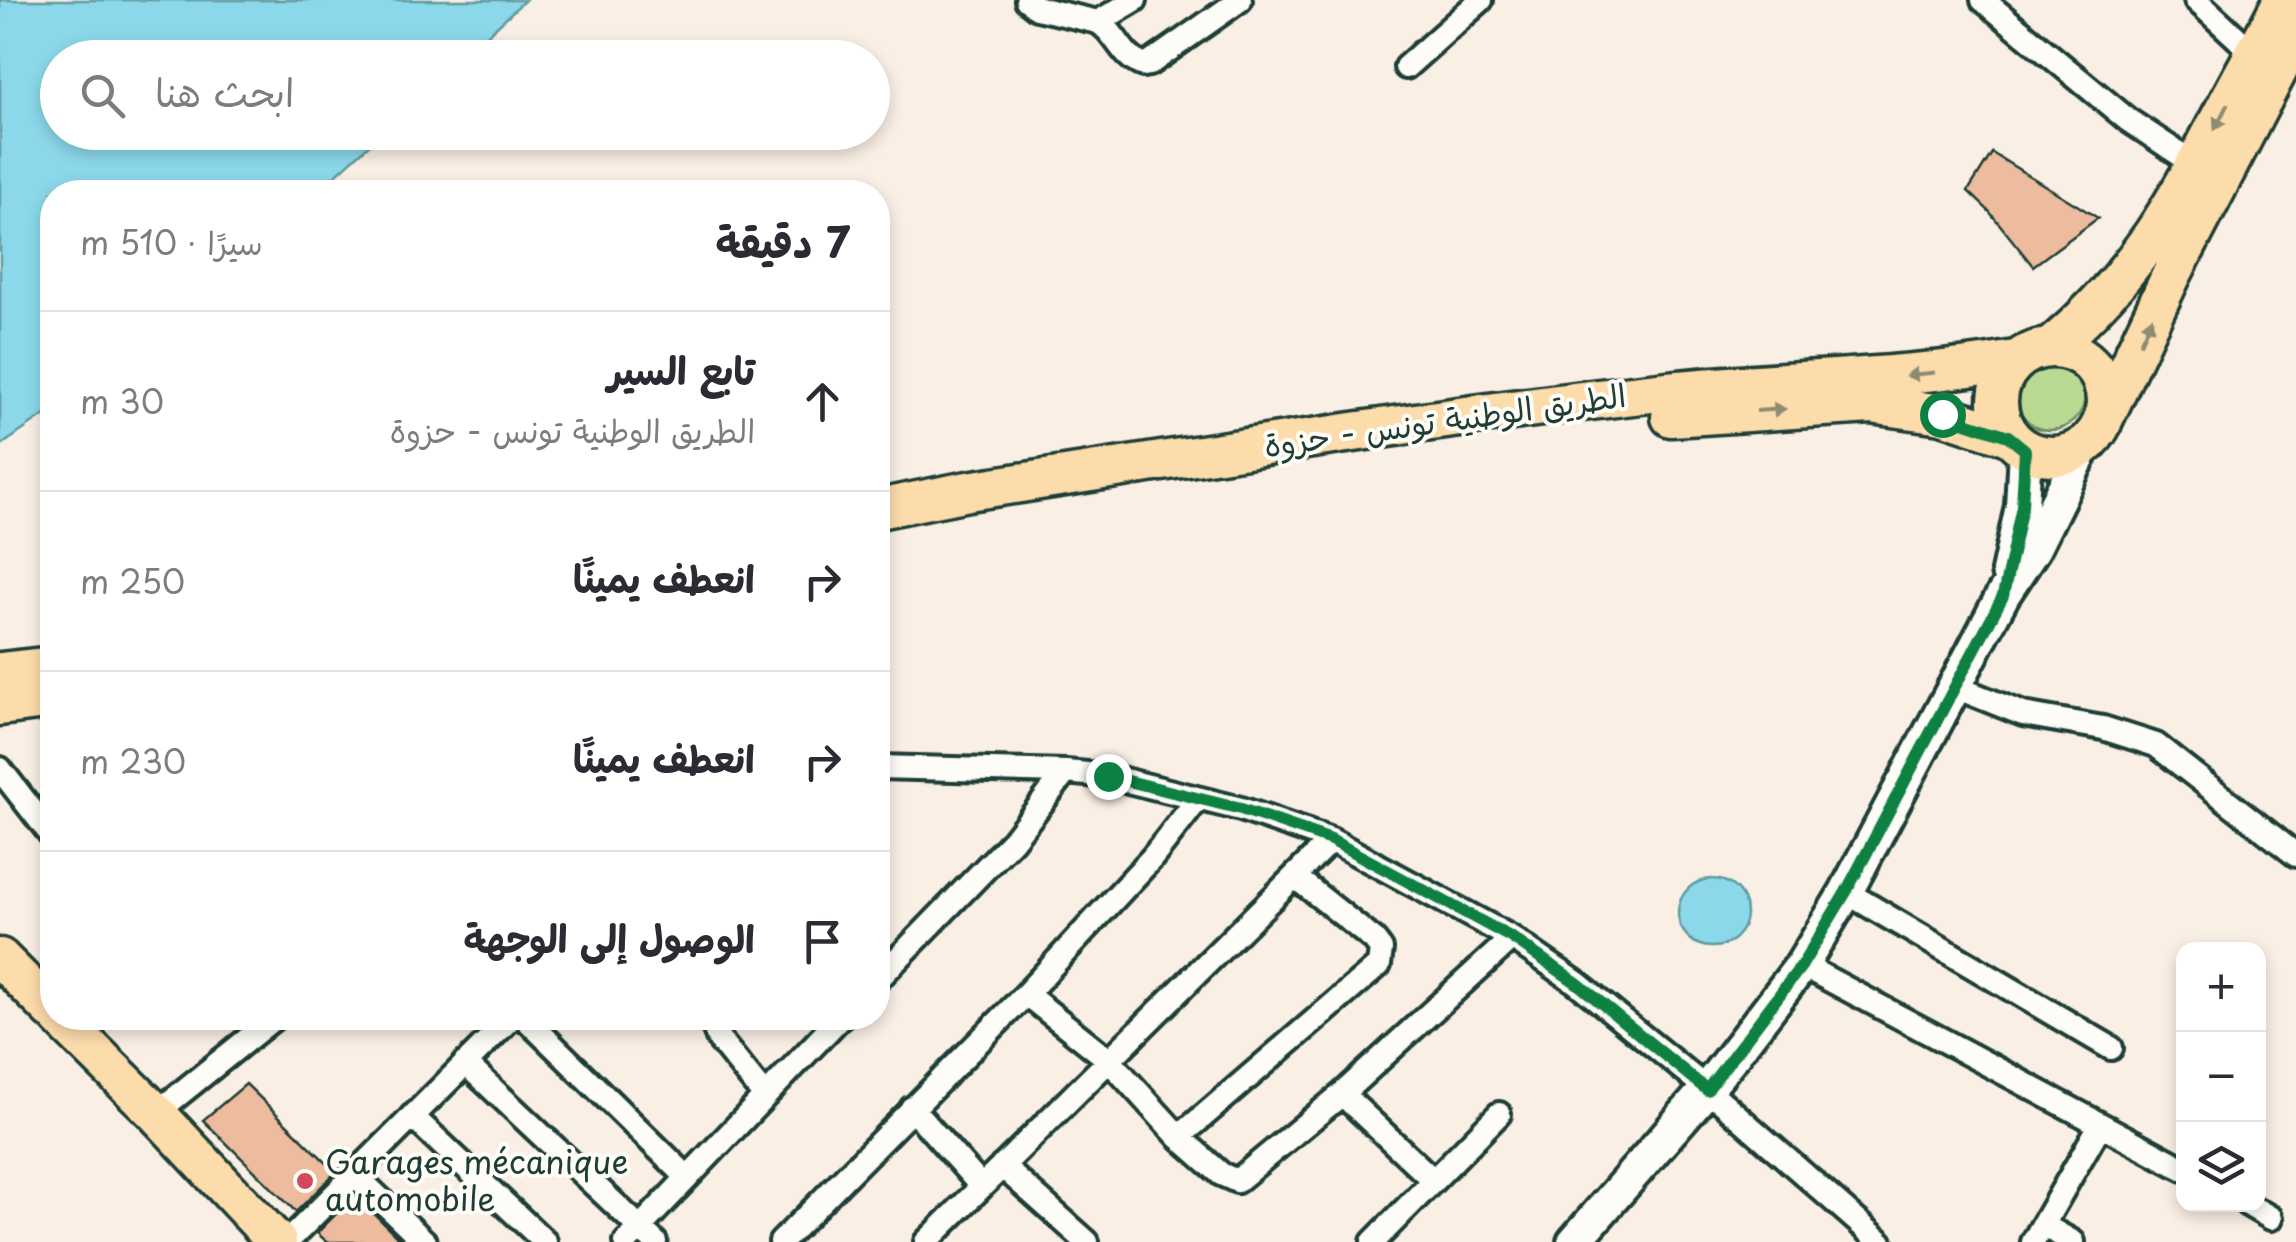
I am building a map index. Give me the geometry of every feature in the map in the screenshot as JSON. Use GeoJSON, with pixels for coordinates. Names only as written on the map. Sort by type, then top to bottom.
{"type":"FeatureCollection","features":[{"type":"Feature","properties":{"kind":"main road"},"geometry":{"type":"LineString","coordinates":[[2283,0],[2266,64],[2171,276],[2094,432],[2056,456],[2017,443],[1999,417],[1997,396],[2003,376],[2086,318],[2118,285],[2158,232],[2196,165],[2266,64],[2296,34]]}},
{"type":"Feature","properties":{"kind":"main road"},"geometry":{"type":"LineString","coordinates":[[2034,353],[2072,351],[2089,361],[2101,378],[2106,398],[2094,432]]}},
{"type":"Feature","properties":{"kind":"main road","name":"الطريق الوطنية تونس - حزوة"},"geometry":{"type":"LineString","coordinates":[[890,530],[1310,451],[1669,391],[1910,376],[2034,353]]}},
{"type":"Feature","properties":{"kind":"main road","name":"الطريق الوطنية تونس - حزوة"},"geometry":{"type":"LineString","coordinates":[[890,507],[968,491],[1310,451],[1846,404],[1904,406],[1942,414],[2017,443]]}},
{"type":"Feature","properties":{"kind":"main road"},"geometry":{"type":"LineString","coordinates":[[0,672],[40,667]]}},
{"type":"Feature","properties":{"kind":"main road"},"geometry":{"type":"LineString","coordinates":[[0,706],[40,701]]}},
{"type":"Feature","properties":{"kind":"main road"},"geometry":{"type":"LineString","coordinates":[[6,974],[40,1001]]}},
{"type":"Feature","properties":{"kind":"main road"},"geometry":{"type":"LineString","coordinates":[[72,1030],[276,1242]]}},
{"type":"Feature","properties":{"kind":"street"},"geometry":{"type":"LineString","coordinates":[[1027,0],[1037,8],[1098,22],[1134,62],[1149,64],[1240,0]]}},
{"type":"Feature","properties":{"kind":"street"},"geometry":{"type":"LineString","coordinates":[[1098,22],[1135,0]]}},
{"type":"Feature","properties":{"kind":"street"},"geometry":{"type":"LineString","coordinates":[[1406,67],[1481,0]]}},
{"type":"Feature","properties":{"kind":"street"},"geometry":{"type":"LineString","coordinates":[[1983,0],[2115,110],[2196,165]]}},
{"type":"Feature","properties":{"kind":"street"},"geometry":{"type":"LineString","coordinates":[[2196,0],[2266,64]]}},
{"type":"Feature","properties":{"kind":"street"},"geometry":{"type":"LineString","coordinates":[[1582,1239],[1707,1090],[1802,965],[1846,892],[1953,686],[2034,548],[2094,432]]}},
{"type":"Feature","properties":{"kind":"street"},"geometry":{"type":"LineString","coordinates":[[2003,596],[2022,506],[2017,443]]}},
{"type":"Feature","properties":{"kind":"street"},"geometry":{"type":"LineString","coordinates":[[1953,686],[2023,714],[2103,728],[2156,746],[2296,854]]}},
{"type":"Feature","properties":{"kind":"street"},"geometry":{"type":"LineString","coordinates":[[890,767],[1108,776],[1241,809],[1331,840],[1512,938],[1577,983],[1882,1242]]}},
{"type":"Feature","properties":{"kind":"street"},"geometry":{"type":"LineString","coordinates":[[0,769],[40,821]]}},
{"type":"Feature","properties":{"kind":"street"},"geometry":{"type":"LineString","coordinates":[[890,967],[1013,840],[1066,772]]}},
{"type":"Feature","properties":{"kind":"street"},"geometry":{"type":"LineString","coordinates":[[781,1242],[1026,994],[1152,858],[1198,799]]}},
{"type":"Feature","properties":{"kind":"street"},"geometry":{"type":"LineString","coordinates":[[926,1242],[1331,840]]}},
{"type":"Feature","properties":{"kind":"street"},"geometry":{"type":"LineString","coordinates":[[1179,1136],[1379,964],[1381,949],[1374,940],[1296,877]]}},
{"type":"Feature","properties":{"kind":"street"},"geometry":{"type":"LineString","coordinates":[[1846,892],[2111,1048]]}},
{"type":"Feature","properties":{"kind":"street"},"geometry":{"type":"LineString","coordinates":[[1026,994],[1109,1060],[1179,1136],[1221,1174],[1236,1181],[1342,1094],[1512,938]]}},
{"type":"Feature","properties":{"kind":"street"},"geometry":{"type":"LineString","coordinates":[[1802,965],[2176,1165]]}},
{"type":"Feature","properties":{"kind":"street"},"geometry":{"type":"LineString","coordinates":[[156,1113],[259,1030]]}},
{"type":"Feature","properties":{"kind":"street"},"geometry":{"type":"LineString","coordinates":[[286,1242],[499,1030]]}},
{"type":"Feature","properties":{"kind":"street"},"geometry":{"type":"LineString","coordinates":[[537,1030],[688,1177]]}},
{"type":"Feature","properties":{"kind":"street"},"geometry":{"type":"LineString","coordinates":[[715,1030],[764,1095]]}},
{"type":"Feature","properties":{"kind":"street"},"geometry":{"type":"LineString","coordinates":[[465,1063],[640,1237],[688,1177],[828,1030]]}},
{"type":"Feature","properties":{"kind":"street"},"geometry":{"type":"LineString","coordinates":[[1342,1094],[1434,1180]]}},
{"type":"Feature","properties":{"kind":"street"},"geometry":{"type":"LineString","coordinates":[[912,1108],[982,1186]]}},
{"type":"Feature","properties":{"kind":"street"},"geometry":{"type":"LineString","coordinates":[[1373,1242],[1500,1114]]}},
{"type":"Feature","properties":{"kind":"street"},"geometry":{"type":"LineString","coordinates":[[412,1116],[545,1242]]}},
{"type":"Feature","properties":{"kind":"street"},"geometry":{"type":"LineString","coordinates":[[2073,1242],[2038,1234],[2099,1127]]}},
{"type":"Feature","properties":{"kind":"street"},"geometry":{"type":"LineString","coordinates":[[1002,1166],[1088,1242]]}},
{"type":"Feature","properties":{"kind":"street"},"geometry":{"type":"LineString","coordinates":[[353,1173],[425,1242]]}},
{"type":"Feature","properties":{"kind":"street"},"geometry":{"type":"LineString","coordinates":[[2261,1212],[2271,1218]]}},
{"type":"Feature","properties":{"kind":"green space"},"geometry":{"type":"Polygon","coordinates":[[[2050,360],[2075,370],[2085,395],[2075,420],[2050,430],[2025,420],[2015,395],[2025,370],[2050,360]]]}},
{"type":"Feature","properties":{"kind":"water"},"geometry":{"type":"Polygon","coordinates":[[[0,0],[525,0],[481,40],[40,40],[40,150],[363,150],[330,180],[40,180],[40,418],[0,446],[0,0]]]}},
{"type":"Feature","properties":{"kind":"water"},"geometry":{"type":"Polygon","coordinates":[[[1712,879],[1725,881],[1736,889],[1744,900],[1744,926],[1736,937],[1725,945],[1712,947],[1699,945],[1688,937],[1680,926],[1678,913],[1680,900],[1688,889],[1699,881],[1712,879]]]}},
{"type":"Feature","properties":{"kind":"building"},"geometry":{"type":"Polygon","coordinates":[[[1992,153],[2098,218],[2033,266],[1968,191],[1992,153]]]}},
{"type":"Feature","properties":{"kind":"building","name":"Garages mécanique automobile"},"geometry":{"type":"Polygon","coordinates":[[[246,1084],[336,1172],[296,1212],[203,1120],[246,1084]]]}},
{"type":"Feature","properties":{"kind":"building"},"geometry":{"type":"Polygon","coordinates":[[[355,1195],[403,1242],[327,1242],[317,1233],[355,1195]]]}},
{"type":"Feature","properties":{"kind":"place","name":"Garages mécanique automobile"},"geometry":{"type":"Point","coordinates":[305,1181]}},
{"type":"Feature","properties":{"kind":"route"},"geometry":{"type":"LineString","coordinates":[[1108,776],[1241,809],[1331,840],[1512,938],[1577,983],[1707,1090],[1802,965],[1846,892],[2003,596],[2022,506],[2025,450],[2008,436],[1942,414]]}}]}
